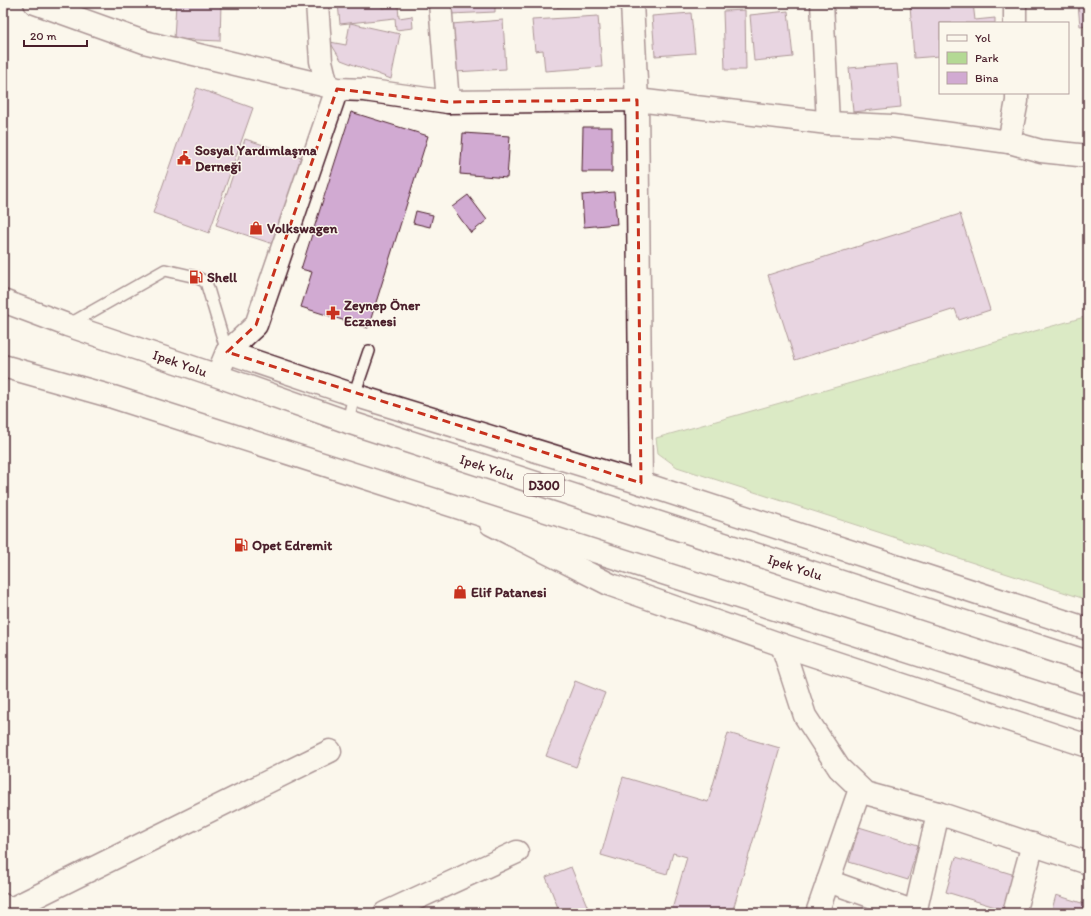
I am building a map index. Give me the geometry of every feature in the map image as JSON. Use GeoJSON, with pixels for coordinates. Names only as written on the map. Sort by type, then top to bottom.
{"type":"FeatureCollection","features":[{"type":"Feature","properties":{"kind":"main road"},"geometry":{"type":"LineString","coordinates":[[35,3],[144,42],[332,87],[448,102],[637,100],[828,123],[892,126],[1009,142],[1041,151],[1088,156]]}},
{"type":"Feature","properties":{"kind":"main road"},"geometry":{"type":"LineString","coordinates":[[218,376],[226,352],[256,325],[332,87],[321,61],[317,3]]}},
{"type":"Feature","properties":{"kind":"main road"},"geometry":{"type":"LineString","coordinates":[[440,3],[448,102]]}},
{"type":"Feature","properties":{"kind":"main road"},"geometry":{"type":"LineString","coordinates":[[632,3],[637,100],[641,483]]}},
{"type":"Feature","properties":{"kind":"main road"},"geometry":{"type":"LineString","coordinates":[[822,3],[828,123]]}},
{"type":"Feature","properties":{"kind":"main road"},"geometry":{"type":"LineString","coordinates":[[1015,3],[1015,22]]}},
{"type":"Feature","properties":{"kind":"main road"},"geometry":{"type":"LineString","coordinates":[[1009,142],[1017,94]]}},
{"type":"Feature","properties":{"kind":"main road","name":"Ipek Yolu"},"geometry":{"type":"LineString","coordinates":[[3,301],[67,325],[348,422],[1088,662]]}},
{"type":"Feature","properties":{"kind":"main road"},"geometry":{"type":"LineString","coordinates":[[226,352],[354,395],[641,483],[1088,629]]}},
{"type":"Feature","properties":{"kind":"main road"},"geometry":{"type":"LineString","coordinates":[[3,366],[112,397],[1088,708]]}},
{"type":"Feature","properties":{"kind":"main road"},"geometry":{"type":"LineString","coordinates":[[452,505],[611,585],[782,645],[1088,746]]}},
{"type":"Feature","properties":{"kind":"main road"},"geometry":{"type":"LineString","coordinates":[[782,645],[805,716],[838,768],[865,794],[938,813],[1088,863]]}},
{"type":"Feature","properties":{"kind":"main road"},"geometry":{"type":"LineString","coordinates":[[6,910],[330,751]]}},
{"type":"Feature","properties":{"kind":"main road"},"geometry":{"type":"LineString","coordinates":[[817,913],[860,789]]}},
{"type":"Feature","properties":{"kind":"main road"},"geometry":{"type":"LineString","coordinates":[[828,881],[916,913],[938,813]]}},
{"type":"Feature","properties":{"kind":"main road"},"geometry":{"type":"LineString","coordinates":[[1014,913],[1033,844]]}},
{"type":"Feature","properties":{"kind":"main road"},"geometry":{"type":"LineString","coordinates":[[385,913],[518,852]]}},
{"type":"Feature","properties":{"kind":"lane"},"geometry":{"type":"LineString","coordinates":[[67,325],[165,270],[196,277],[206,282],[226,352]]}},
{"type":"Feature","properties":{"kind":"lane"},"geometry":{"type":"LineString","coordinates":[[348,422],[354,395],[369,351]]}},
{"type":"Feature","properties":{"kind":"highlighted area"},"geometry":{"type":"Polygon","coordinates":[[[337,89],[448,102],[637,100],[641,483],[227,352],[256,325],[337,89]]]}},
{"type":"Feature","properties":{"kind":"green space"},"geometry":{"type":"Polygon","coordinates":[[[1088,316],[1088,600],[677,467],[658,453],[656,438],[1088,316]]]}},
{"type":"Feature","properties":{"kind":"building"},"geometry":{"type":"Polygon","coordinates":[[[176,3],[221,3],[220,41],[174,39],[176,3]]]}},
{"type":"Feature","properties":{"kind":"building"},"geometry":{"type":"Polygon","coordinates":[[[338,3],[382,3],[382,8],[398,6],[399,18],[412,16],[413,28],[396,30],[395,18],[340,24],[338,3]]]}},
{"type":"Feature","properties":{"kind":"building"},"geometry":{"type":"Polygon","coordinates":[[[450,3],[495,3],[495,12],[451,14],[450,3]]]}},
{"type":"Feature","properties":{"kind":"building"},"geometry":{"type":"Polygon","coordinates":[[[557,3],[579,3],[579,5],[557,7],[557,3]]]}},
{"type":"Feature","properties":{"kind":"building"},"geometry":{"type":"Polygon","coordinates":[[[934,3],[973,3],[975,20],[995,18],[995,22],[939,22],[939,56],[914,58],[910,5],[934,3]]]}},
{"type":"Feature","properties":{"kind":"building"},"geometry":{"type":"Polygon","coordinates":[[[1088,3],[1088,25],[1080,26],[1078,4],[1088,3]]]}},
{"type":"Feature","properties":{"kind":"building"},"geometry":{"type":"Polygon","coordinates":[[[745,10],[746,70],[725,70],[723,11],[745,10]]]}},
{"type":"Feature","properties":{"kind":"building"},"geometry":{"type":"Polygon","coordinates":[[[788,11],[793,57],[754,61],[750,15],[788,11]]]}},
{"type":"Feature","properties":{"kind":"building"},"geometry":{"type":"Polygon","coordinates":[[[691,13],[695,53],[655,56],[652,16],[691,13]]]}},
{"type":"Feature","properties":{"kind":"building"},"geometry":{"type":"Polygon","coordinates":[[[598,16],[602,67],[545,71],[543,50],[535,51],[532,20],[598,16]]]}},
{"type":"Feature","properties":{"kind":"building"},"geometry":{"type":"Polygon","coordinates":[[[503,20],[506,69],[455,72],[451,24],[503,20]]]}},
{"type":"Feature","properties":{"kind":"building"},"geometry":{"type":"Polygon","coordinates":[[[350,23],[400,34],[391,79],[341,60],[330,42],[346,45],[350,23]]]}},
{"type":"Feature","properties":{"kind":"building"},"geometry":{"type":"Polygon","coordinates":[[[897,64],[901,107],[853,112],[849,68],[897,64]]]}},
{"type":"Feature","properties":{"kind":"building"},"geometry":{"type":"Polygon","coordinates":[[[197,88],[253,108],[209,233],[153,213],[197,88]]]}},
{"type":"Feature","properties":{"kind":"building"},"geometry":{"type":"Polygon","coordinates":[[[351,112],[428,136],[368,328],[301,307],[312,272],[301,269],[351,112]]]}},
{"type":"Feature","properties":{"kind":"building"},"geometry":{"type":"Polygon","coordinates":[[[583,127],[612,127],[612,172],[582,172],[583,127]]]}},
{"type":"Feature","properties":{"kind":"building"},"geometry":{"type":"Polygon","coordinates":[[[463,133],[510,136],[507,178],[460,174],[463,133]]]}},
{"type":"Feature","properties":{"kind":"building"},"geometry":{"type":"Polygon","coordinates":[[[245,139],[301,157],[273,244],[216,225],[245,139]]]}},
{"type":"Feature","properties":{"kind":"building"},"geometry":{"type":"Polygon","coordinates":[[[614,192],[617,224],[584,227],[582,195],[614,192]]]}},
{"type":"Feature","properties":{"kind":"building"},"geometry":{"type":"Polygon","coordinates":[[[468,195],[487,220],[471,233],[452,207],[468,195]]]}},
{"type":"Feature","properties":{"kind":"building"},"geometry":{"type":"Polygon","coordinates":[[[416,211],[433,215],[430,227],[413,223],[416,211]]]}},
{"type":"Feature","properties":{"kind":"building"},"geometry":{"type":"Polygon","coordinates":[[[960,214],[990,310],[959,320],[955,309],[795,360],[768,275],[960,214]]]}},
{"type":"Feature","properties":{"kind":"building"},"geometry":{"type":"Polygon","coordinates":[[[575,681],[605,693],[576,767],[546,756],[575,681]]]}},
{"type":"Feature","properties":{"kind":"building"},"geometry":{"type":"Polygon","coordinates":[[[728,733],[780,748],[732,913],[671,913],[687,857],[673,853],[667,874],[601,855],[623,777],[708,802],[728,733]]]}},
{"type":"Feature","properties":{"kind":"building"},"geometry":{"type":"Polygon","coordinates":[[[859,827],[918,845],[908,880],[849,862],[859,827]]]}},
{"type":"Feature","properties":{"kind":"building"},"geometry":{"type":"Polygon","coordinates":[[[956,857],[1015,875],[1005,910],[946,892],[956,857]]]}},
{"type":"Feature","properties":{"kind":"building"},"geometry":{"type":"Polygon","coordinates":[[[571,867],[590,913],[560,913],[546,877],[571,867]]]}},
{"type":"Feature","properties":{"kind":"building"},"geometry":{"type":"Polygon","coordinates":[[[1056,895],[1088,905],[1088,913],[1051,913],[1056,895]]]}},
{"type":"Feature","properties":{"kind":"place","name":"Sosyal Yardımlaşma Derneği"},"geometry":{"type":"Point","coordinates":[184,158]}},
{"type":"Feature","properties":{"kind":"place","name":"Volkswagen"},"geometry":{"type":"Point","coordinates":[256,228]}},
{"type":"Feature","properties":{"kind":"place","name":"Shell"},"geometry":{"type":"Point","coordinates":[196,277]}},
{"type":"Feature","properties":{"kind":"place","name":"Zeynep Öner Eczanesi"},"geometry":{"type":"Point","coordinates":[333,313]}},
{"type":"Feature","properties":{"kind":"place","name":"Opet Edremit"},"geometry":{"type":"Point","coordinates":[241,545]}},
{"type":"Feature","properties":{"kind":"place","name":"Elif Patanesi"},"geometry":{"type":"Point","coordinates":[460,592]}}]}
